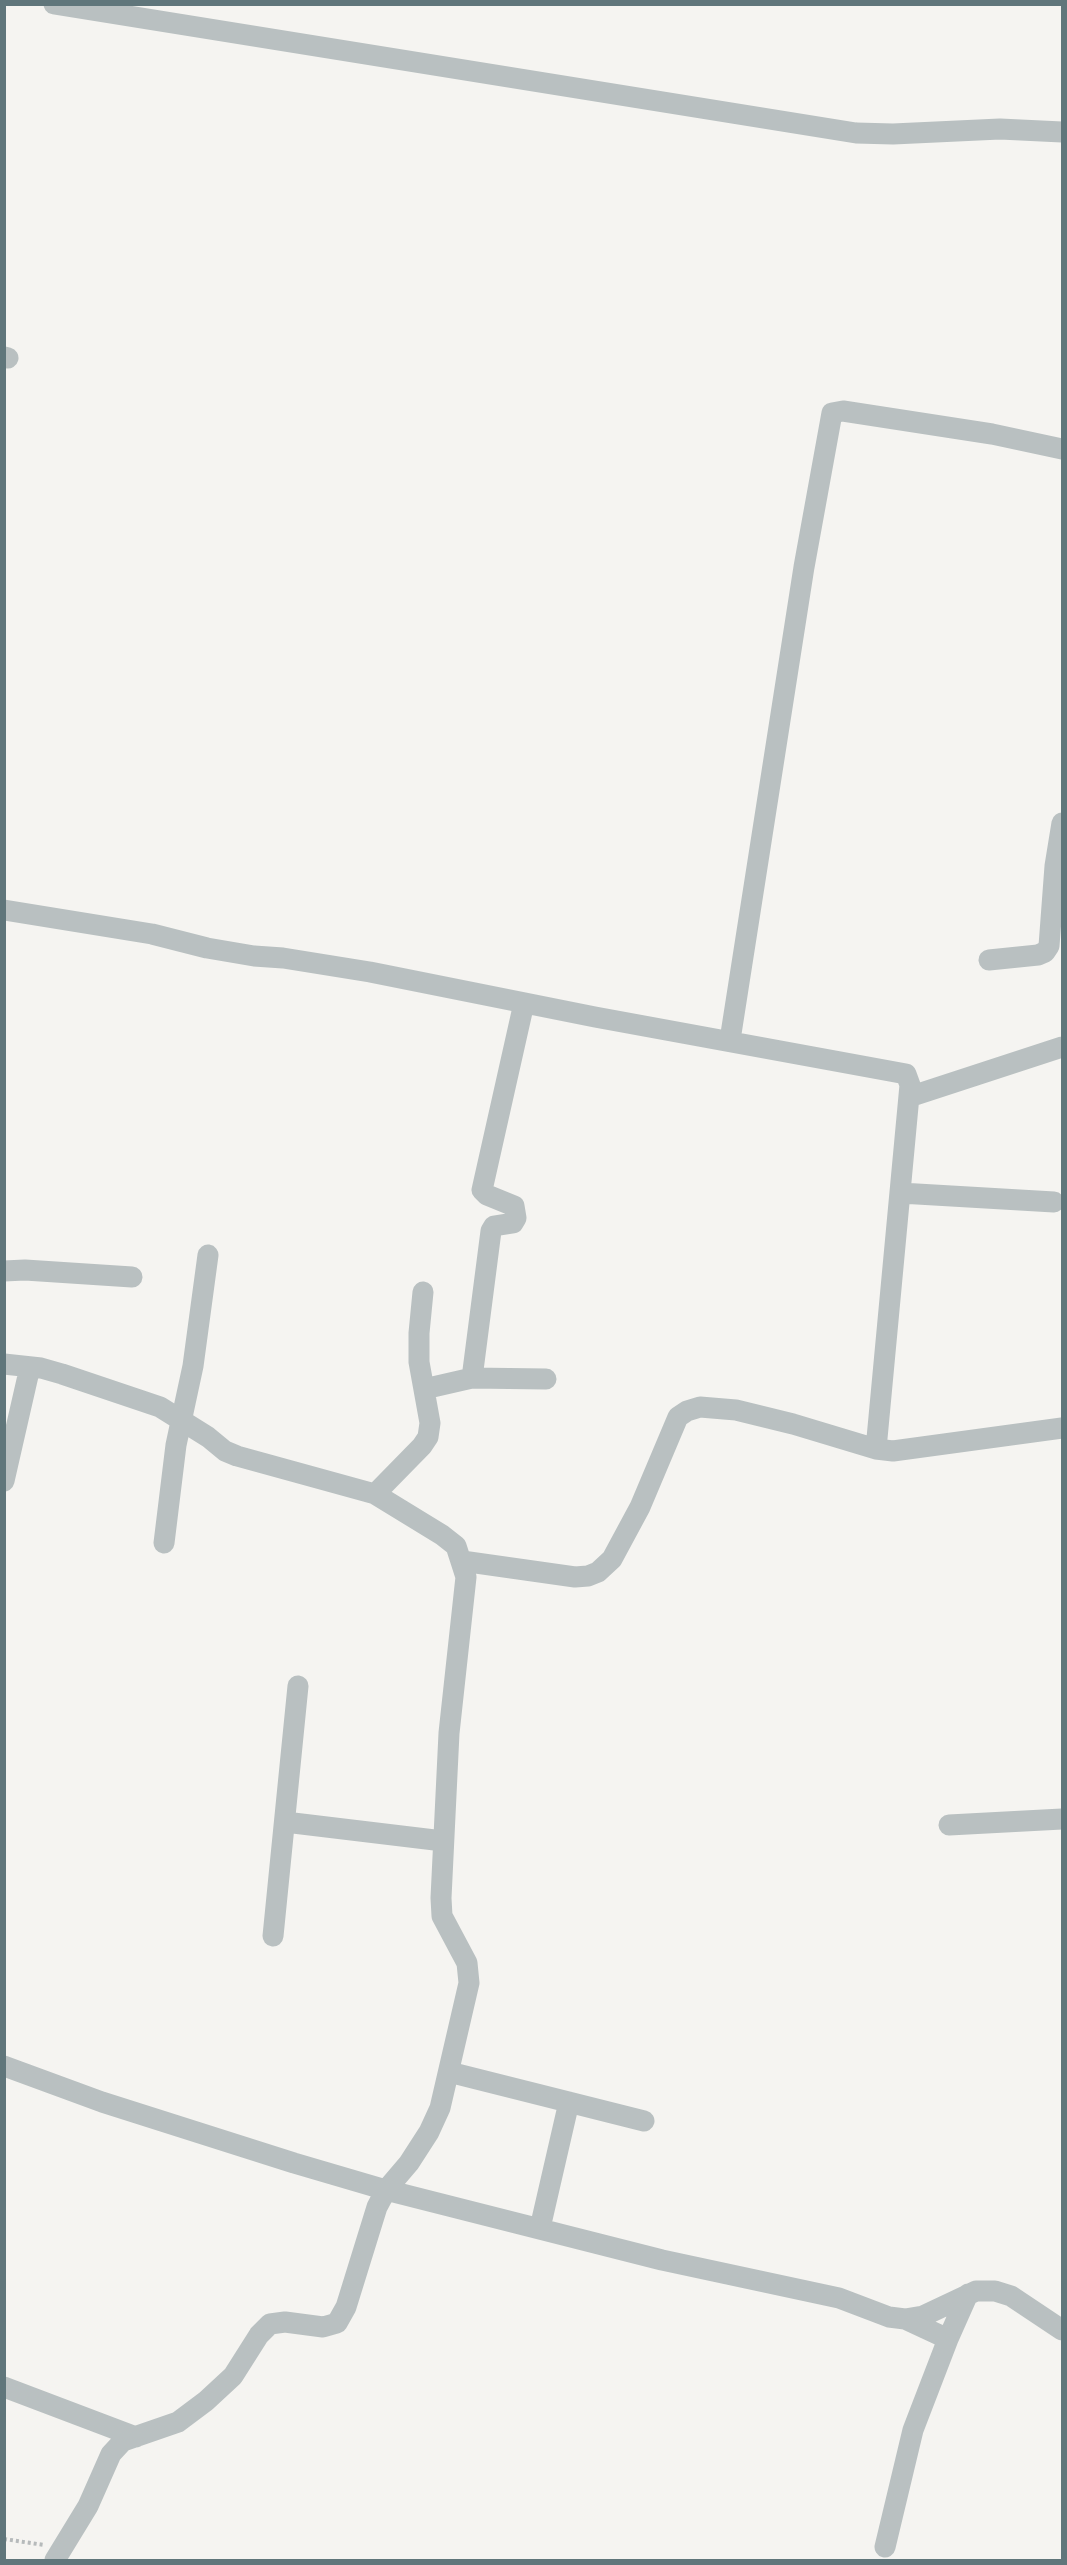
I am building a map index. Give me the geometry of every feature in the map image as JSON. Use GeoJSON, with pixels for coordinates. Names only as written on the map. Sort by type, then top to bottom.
{"type":"FeatureCollection","features":[{"type":"Feature","properties":{"kind":"street"},"geometry":{"type":"LineString","coordinates":[[54,4],[856,133],[893,134],[1000,129],[1062,132]]}},
{"type":"Feature","properties":{"kind":"street"},"geometry":{"type":"LineString","coordinates":[[730,1040],[804,567],[832,413],[843,411],[992,434],[1062,449]]}},
{"type":"Feature","properties":{"kind":"street"},"geometry":{"type":"LineString","coordinates":[[989,960],[1038,955],[1045,952],[1049,946],[1055,866],[1062,823]]}},
{"type":"Feature","properties":{"kind":"street"},"geometry":{"type":"LineString","coordinates":[[4,910],[152,934],[242,954],[370,972],[906,1074],[910,1085],[876,1449]]}},
{"type":"Feature","properties":{"kind":"street"},"geometry":{"type":"LineString","coordinates":[[472,1378],[491,1231],[494,1226],[513,1223],[517,1211],[514,1206],[487,1195],[482,1190],[524,1003]]}},
{"type":"Feature","properties":{"kind":"street"},"geometry":{"type":"LineString","coordinates":[[909,1097],[1062,1047]]}},
{"type":"Feature","properties":{"kind":"street"},"geometry":{"type":"LineString","coordinates":[[900,1193],[1054,1202]]}},
{"type":"Feature","properties":{"kind":"street"},"geometry":{"type":"LineString","coordinates":[[164,1544],[176,1444],[192,1366],[208,1255]]}},
{"type":"Feature","properties":{"kind":"street"},"geometry":{"type":"LineString","coordinates":[[4,1271],[25,1270],[132,1277]]}},
{"type":"Feature","properties":{"kind":"street"},"geometry":{"type":"LineString","coordinates":[[375,1494],[428,1437],[430,1423],[419,1362],[423,1292]]}},
{"type":"Feature","properties":{"kind":"street"},"geometry":{"type":"LineString","coordinates":[[4,1364],[62,1374],[160,1407],[225,1451],[237,1456],[375,1494],[442,1534],[456,1546],[466,1577],[449,1732],[443,1841],[442,1916],[467,1963],[469,1983],[440,2108],[429,2132],[409,2163],[386,2190],[377,2207],[346,2307],[337,2323],[323,2327],[285,2322],[270,2324],[259,2335],[233,2376],[206,2401],[178,2422],[123,2441],[111,2454],[88,2506],[59,2554]]}},
{"type":"Feature","properties":{"kind":"street"},"geometry":{"type":"LineString","coordinates":[[4,1481],[8,1453],[30,1367]]}},
{"type":"Feature","properties":{"kind":"street"},"geometry":{"type":"LineString","coordinates":[[424,1389],[472,1378],[546,1379]]}},
{"type":"Feature","properties":{"kind":"street"},"geometry":{"type":"LineString","coordinates":[[462,1561],[575,1577],[598,1572],[612,1559],[640,1507],[678,1418],[687,1411],[700,1407],[736,1410],[794,1424],[876,1449],[893,1451],[1062,1428]]}},
{"type":"Feature","properties":{"kind":"street"},"geometry":{"type":"LineString","coordinates":[[273,1936],[298,1686]]}},
{"type":"Feature","properties":{"kind":"street"},"geometry":{"type":"LineString","coordinates":[[949,1825],[1062,1818]]}},
{"type":"Feature","properties":{"kind":"street"},"geometry":{"type":"LineString","coordinates":[[285,1822],[443,1841]]}},
{"type":"Feature","properties":{"kind":"street"},"geometry":{"type":"LineString","coordinates":[[4,2066],[102,2102],[386,2190],[662,2259],[839,2298],[889,2317],[905,2319],[924,2316],[976,2290],[995,2291],[1011,2296],[1062,2330]]}},
{"type":"Feature","properties":{"kind":"street"},"geometry":{"type":"LineString","coordinates":[[449,2072],[645,2121]]}},
{"type":"Feature","properties":{"kind":"street"},"geometry":{"type":"LineString","coordinates":[[540,2228],[569,2102]]}},
{"type":"Feature","properties":{"kind":"street"},"geometry":{"type":"LineString","coordinates":[[885,2547],[913,2430],[968,2294]]}},
{"type":"Feature","properties":{"kind":"street"},"geometry":{"type":"LineString","coordinates":[[905,2319],[948,2339]]}},
{"type":"Feature","properties":{"kind":"street"},"geometry":{"type":"LineString","coordinates":[[4,2387],[136,2437]]}},
{"type":"Feature","properties":{"kind":"path"},"geometry":{"type":"LineString","coordinates":[[4,2539],[59,2554]]}}]}
